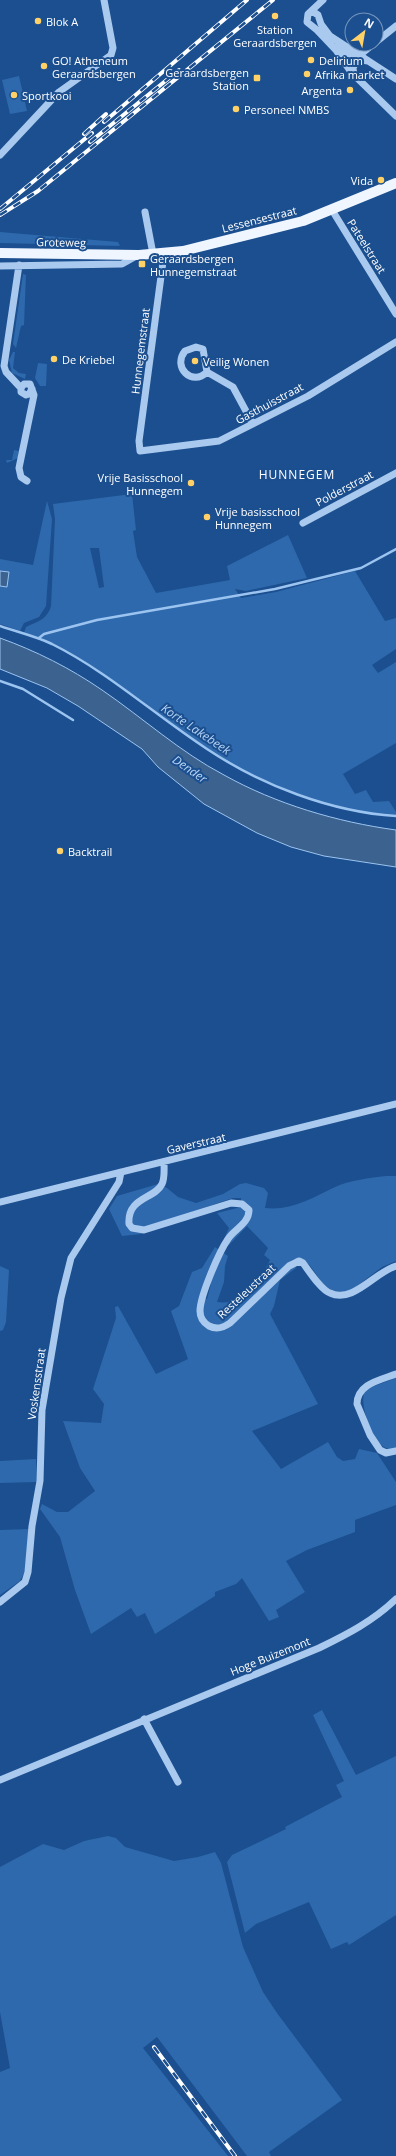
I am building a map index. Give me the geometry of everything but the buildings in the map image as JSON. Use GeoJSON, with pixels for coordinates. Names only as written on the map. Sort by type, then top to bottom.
{"type":"FeatureCollection","features":[{"type":"Feature","properties":{"kind":"main road","name":"Lessensestraat"},"geometry":{"type":"LineString","coordinates":[[123,254],[164,254],[183,251],[274,229],[332,210],[396,183]]}},
{"type":"Feature","properties":{"kind":"main road","name":"Groteweg"},"geometry":{"type":"LineString","coordinates":[[0,253],[123,254]]}},
{"type":"Feature","properties":{"kind":"street"},"geometry":{"type":"LineString","coordinates":[[0,155],[59,92],[111,55],[113,48],[104,0]]}},
{"type":"Feature","properties":{"kind":"street"},"geometry":{"type":"LineString","coordinates":[[316,8],[319,20],[330,36],[396,79]]}},
{"type":"Feature","properties":{"kind":"street"},"geometry":{"type":"LineString","coordinates":[[316,8],[306,18],[310,25],[348,55],[360,55],[364,52]]}},
{"type":"Feature","properties":{"kind":"street"},"geometry":{"type":"LineString","coordinates":[[310,25],[316,25],[319,20]]}},
{"type":"Feature","properties":{"kind":"street"},"geometry":{"type":"LineString","coordinates":[[384,36],[396,26]]}},
{"type":"Feature","properties":{"kind":"street"},"geometry":{"type":"LineString","coordinates":[[322,35],[340,54],[354,75],[396,116]]}},
{"type":"Feature","properties":{"kind":"street"},"geometry":{"type":"LineString","coordinates":[[354,75],[353,68],[356,62],[361,60],[368,61]]}},
{"type":"Feature","properties":{"kind":"street","name":"Pateelstraat"},"geometry":{"type":"LineString","coordinates":[[332,210],[396,314]]}},
{"type":"Feature","properties":{"kind":"street"},"geometry":{"type":"LineString","coordinates":[[145,212],[153,254]]}},
{"type":"Feature","properties":{"kind":"street","name":"Hunnegemstraat"},"geometry":{"type":"LineString","coordinates":[[140,451],[139,447],[164,254]]}},
{"type":"Feature","properties":{"kind":"street","name":"Groteweg"},"geometry":{"type":"LineString","coordinates":[[0,266],[122,264],[139,255]]}},
{"type":"Feature","properties":{"kind":"street"},"geometry":{"type":"LineString","coordinates":[[19,265],[4,363],[6,372],[22,386]]}},
{"type":"Feature","properties":{"kind":"street","name":"Gasthuisstraat"},"geometry":{"type":"LineString","coordinates":[[140,451],[218,441],[308,396],[396,342]]}},
{"type":"Feature","properties":{"kind":"street"},"geometry":{"type":"LineString","coordinates":[[196,347],[203,349],[207,372],[203,375],[194,377],[189,376],[182,370],[180,360],[181,355],[189,348],[196,347]]}},
{"type":"Feature","properties":{"kind":"street"},"geometry":{"type":"LineString","coordinates":[[207,372],[233,387],[253,424]]}},
{"type":"Feature","properties":{"kind":"street"},"geometry":{"type":"LineString","coordinates":[[22,386],[30,384],[33,402],[19,468],[21,477],[27,481]]}},
{"type":"Feature","properties":{"kind":"street"},"geometry":{"type":"LineString","coordinates":[[22,386],[21,392],[31,397],[33,402]]}},
{"type":"Feature","properties":{"kind":"street"},"geometry":{"type":"LineString","coordinates":[[26,395],[30,394],[32,389]]}},
{"type":"Feature","properties":{"kind":"street","name":"Polderstraat"},"geometry":{"type":"LineString","coordinates":[[303,523],[396,473]]}},
{"type":"Feature","properties":{"kind":"street","name":"Gaverstraat"},"geometry":{"type":"LineString","coordinates":[[0,1202],[396,1104]]}},
{"type":"Feature","properties":{"kind":"street","name":"Resteleustraat"},"geometry":{"type":"LineString","coordinates":[[164,1162],[162,1184],[158,1189],[140,1200],[129,1213],[129,1224],[132,1228],[138,1230],[150,1229],[231,1203],[242,1204],[249,1210],[246,1220],[228,1238],[206,1290],[200,1310],[204,1323],[210,1326],[222,1328],[230,1323],[288,1266],[299,1261],[303,1263],[329,1293],[338,1295],[352,1293],[385,1270],[396,1266]]}},
{"type":"Feature","properties":{"kind":"street","name":"Voskensstraat"},"geometry":{"type":"LineString","coordinates":[[0,1602],[25,1582],[28,1572],[32,1526],[40,1481],[42,1410],[61,1298],[71,1258],[118,1182],[121,1172]]}},
{"type":"Feature","properties":{"kind":"street"},"geometry":{"type":"LineString","coordinates":[[396,1374],[364,1387],[357,1396],[357,1404],[376,1445],[386,1453],[396,1451]]}},
{"type":"Feature","properties":{"kind":"street","name":"Hoge Buizemont"},"geometry":{"type":"LineString","coordinates":[[0,1780],[144,1719],[319,1648],[355,1631],[379,1615],[396,1599]]}},
{"type":"Feature","properties":{"kind":"street"},"geometry":{"type":"LineString","coordinates":[[144,1719],[178,1782]]}},
{"type":"Feature","properties":{"kind":"shaded area","name":"Sportkooi"},"geometry":{"type":"Polygon","coordinates":[[[19,76],[27,111],[10,114],[2,80],[19,76]]]}},
{"type":"Feature","properties":{"kind":"shaded area"},"geometry":{"type":"Polygon","coordinates":[[[0,232],[118,242],[120,246],[0,243],[0,232]]]}},
{"type":"Feature","properties":{"kind":"shaded area"},"geometry":{"type":"Polygon","coordinates":[[[23,274],[26,275],[24,325],[21,326],[16,348],[13,344],[23,274]]]}},
{"type":"Feature","properties":{"kind":"shaded area"},"geometry":{"type":"Polygon","coordinates":[[[13,352],[15,352],[13,368],[19,373],[26,374],[25,379],[12,373],[9,360],[13,352]]]}},
{"type":"Feature","properties":{"kind":"shaded area"},"geometry":{"type":"Polygon","coordinates":[[[38,363],[47,364],[46,386],[40,386],[35,378],[38,363]]]}},
{"type":"Feature","properties":{"kind":"shaded area"},"geometry":{"type":"Polygon","coordinates":[[[14,450],[19,451],[18,458],[7,463],[6,460],[12,460],[14,450]]]}},
{"type":"Feature","properties":{"kind":"shaded area"},"geometry":{"type":"Polygon","coordinates":[[[132,494],[136,530],[133,531],[137,557],[156,593],[230,580],[227,566],[288,535],[307,578],[246,591],[235,589],[241,598],[276,592],[355,571],[385,621],[396,618],[396,649],[372,665],[378,673],[396,662],[396,743],[343,774],[355,794],[366,790],[373,802],[389,801],[396,812],[396,816],[346,809],[322,803],[274,785],[250,774],[197,742],[99,672],[62,650],[24,633],[26,627],[38,621],[47,614],[51,606],[55,519],[53,504],[132,494]],[[90,548],[99,588],[104,587],[99,548],[90,548]]]}},
{"type":"Feature","properties":{"kind":"shaded area"},"geometry":{"type":"Polygon","coordinates":[[[47,501],[52,519],[46,606],[39,617],[24,623],[20,631],[0,624],[0,586],[7,587],[9,572],[0,571],[0,559],[33,565],[47,501]]]}},
{"type":"Feature","properties":{"kind":"shaded area"},"geometry":{"type":"Polygon","coordinates":[[[386,1176],[396,1176],[396,1261],[382,1267],[349,1292],[346,1292],[335,1291],[328,1288],[323,1284],[312,1268],[303,1260],[291,1260],[296,1268],[280,1280],[274,1306],[270,1314],[318,1404],[252,1431],[281,1469],[328,1442],[337,1457],[343,1461],[355,1459],[359,1449],[377,1453],[396,1482],[396,1505],[355,1520],[355,1532],[307,1550],[286,1561],[305,1592],[276,1610],[279,1617],[269,1621],[242,1578],[236,1584],[215,1592],[215,1596],[155,1634],[145,1613],[137,1617],[131,1608],[91,1634],[75,1590],[60,1537],[40,1509],[42,1504],[57,1512],[68,1512],[95,1491],[80,1468],[63,1421],[101,1423],[104,1404],[93,1389],[116,1318],[115,1307],[118,1306],[156,1374],[188,1359],[171,1311],[179,1306],[192,1272],[202,1268],[215,1247],[228,1256],[225,1266],[224,1282],[217,1302],[227,1302],[244,1297],[261,1277],[270,1260],[264,1255],[268,1248],[247,1226],[229,1245],[224,1239],[229,1228],[217,1213],[241,1207],[241,1198],[233,1198],[151,1226],[141,1234],[122,1236],[109,1209],[117,1196],[158,1184],[167,1188],[178,1197],[196,1203],[223,1194],[240,1184],[246,1183],[264,1188],[268,1193],[265,1208],[284,1208],[301,1203],[347,1183],[386,1176]],[[207,1283],[202,1297],[207,1299],[211,1284],[207,1283]]]}},
{"type":"Feature","properties":{"kind":"shaded area"},"geometry":{"type":"Polygon","coordinates":[[[0,1266],[9,1270],[6,1322],[3,1330],[0,1331],[0,1266]]]}},
{"type":"Feature","properties":{"kind":"shaded area"},"geometry":{"type":"Polygon","coordinates":[[[396,1378],[396,1449],[390,1449],[385,1448],[375,1437],[367,1420],[363,1402],[366,1389],[396,1378]]]}},
{"type":"Feature","properties":{"kind":"shaded area"},"geometry":{"type":"Polygon","coordinates":[[[36,1459],[37,1482],[0,1483],[0,1461],[36,1459]]]}},
{"type":"Feature","properties":{"kind":"shaded area"},"geometry":{"type":"Polygon","coordinates":[[[29,1529],[25,1571],[20,1581],[0,1595],[0,1530],[29,1529]]]}},
{"type":"Feature","properties":{"kind":"shaded area"},"geometry":{"type":"Polygon","coordinates":[[[322,1710],[356,1775],[396,1756],[396,1915],[349,1945],[347,1942],[331,1949],[309,1902],[256,1924],[245,1933],[227,1862],[232,1855],[286,1829],[285,1827],[342,1797],[336,1785],[344,1781],[313,1715],[322,1710]]]}},
{"type":"Feature","properties":{"kind":"shaded area"},"geometry":{"type":"Polygon","coordinates":[[[108,1836],[116,1838],[125,1847],[174,1861],[198,1857],[215,1852],[221,1863],[243,1947],[263,1992],[342,2100],[269,2152],[271,2156],[247,2156],[157,2037],[143,2048],[228,2156],[0,2156],[0,2072],[10,2068],[0,2012],[0,1867],[43,1844],[64,1850],[84,1841],[108,1836]]]}},
{"type":"Feature","properties":{"kind":"water"},"geometry":{"type":"Polygon","coordinates":[[[0,571],[9,572],[7,587],[0,586],[0,571]]]}},
{"type":"Feature","properties":{"kind":"water","name":"Dender"},"geometry":{"type":"Polygon","coordinates":[[[0,638],[40,654],[78,674],[192,756],[244,785],[286,803],[329,817],[374,827],[396,830],[396,867],[324,856],[291,847],[257,833],[204,804],[158,767],[142,749],[78,706],[47,688],[0,669],[0,638]]]}},
{"type":"Feature","properties":{"kind":"waterway"},"geometry":{"type":"LineString","coordinates":[[39,638],[44,634],[97,620],[275,589],[361,568],[396,549]]}},
{"type":"Feature","properties":{"kind":"waterway","name":"Korte Lakebeek"},"geometry":{"type":"LineString","coordinates":[[0,626],[46,641],[73,655],[93,667],[207,749],[250,774],[273,785],[322,803],[347,809],[396,816]]}},
{"type":"Feature","properties":{"kind":"waterway"},"geometry":{"type":"LineString","coordinates":[[0,681],[23,689],[73,720]]}},
{"type":"Feature","properties":{"kind":"railway"},"geometry":{"type":"LineString","coordinates":[[104,122],[247,0]]}},
{"type":"Feature","properties":{"kind":"railway"},"geometry":{"type":"LineString","coordinates":[[0,215],[38,191],[273,0]]}},
{"type":"Feature","properties":{"kind":"railway"},"geometry":{"type":"LineString","coordinates":[[90,142],[179,70]]}},
{"type":"Feature","properties":{"kind":"railway"},"geometry":{"type":"LineString","coordinates":[[84,134],[106,114]]}},
{"type":"Feature","properties":{"kind":"railway"},"geometry":{"type":"LineString","coordinates":[[0,209],[92,133]]}},
{"type":"Feature","properties":{"kind":"railway"},"geometry":{"type":"LineString","coordinates":[[154,2047],[235,2156]]}},
{"type":"Feature","properties":{"kind":"place","name":"Station Geraardsbergen"},"geometry":{"type":"Point","coordinates":[275,16]}},
{"type":"Feature","properties":{"kind":"place","name":"Blok A"},"geometry":{"type":"Point","coordinates":[38,21]}},
{"type":"Feature","properties":{"kind":"place","name":"Delirium"},"geometry":{"type":"Point","coordinates":[311,60]}},
{"type":"Feature","properties":{"kind":"place","name":"GO! Atheneum Geraardsbergen"},"geometry":{"type":"Point","coordinates":[44,66]}},
{"type":"Feature","properties":{"kind":"place","name":"Afrika market"},"geometry":{"type":"Point","coordinates":[307,74]}},
{"type":"Feature","properties":{"kind":"place","name":"Geraardsbergen Station"},"geometry":{"type":"Point","coordinates":[257,78]}},
{"type":"Feature","properties":{"kind":"place","name":"Argenta"},"geometry":{"type":"Point","coordinates":[350,90]}},
{"type":"Feature","properties":{"kind":"place","name":"Sportkooi"},"geometry":{"type":"Point","coordinates":[14,95]}},
{"type":"Feature","properties":{"kind":"place","name":"Personeel NMBS"},"geometry":{"type":"Point","coordinates":[236,109]}},
{"type":"Feature","properties":{"kind":"place","name":"Vida"},"geometry":{"type":"Point","coordinates":[381,180]}},
{"type":"Feature","properties":{"kind":"place","name":"Geraardsbergen Hunnegemstraat"},"geometry":{"type":"Point","coordinates":[142,264]}},
{"type":"Feature","properties":{"kind":"place","name":"De Kriebel"},"geometry":{"type":"Point","coordinates":[54,359]}},
{"type":"Feature","properties":{"kind":"place","name":"Veilig Wonen"},"geometry":{"type":"Point","coordinates":[195,361]}},
{"type":"Feature","properties":{"kind":"place","name":"Vrije Basisschool Hunnegem"},"geometry":{"type":"Point","coordinates":[191,483]}},
{"type":"Feature","properties":{"kind":"place","name":"Vrije basisschool Hunnegem"},"geometry":{"type":"Point","coordinates":[207,517]}},
{"type":"Feature","properties":{"kind":"place","name":"Backtrail"},"geometry":{"type":"Point","coordinates":[60,851]}},
{"type":"Feature","properties":{"kind":"district","name":"HUNNEGEM"},"geometry":{"type":"Point","coordinates":[297,474]}}]}
